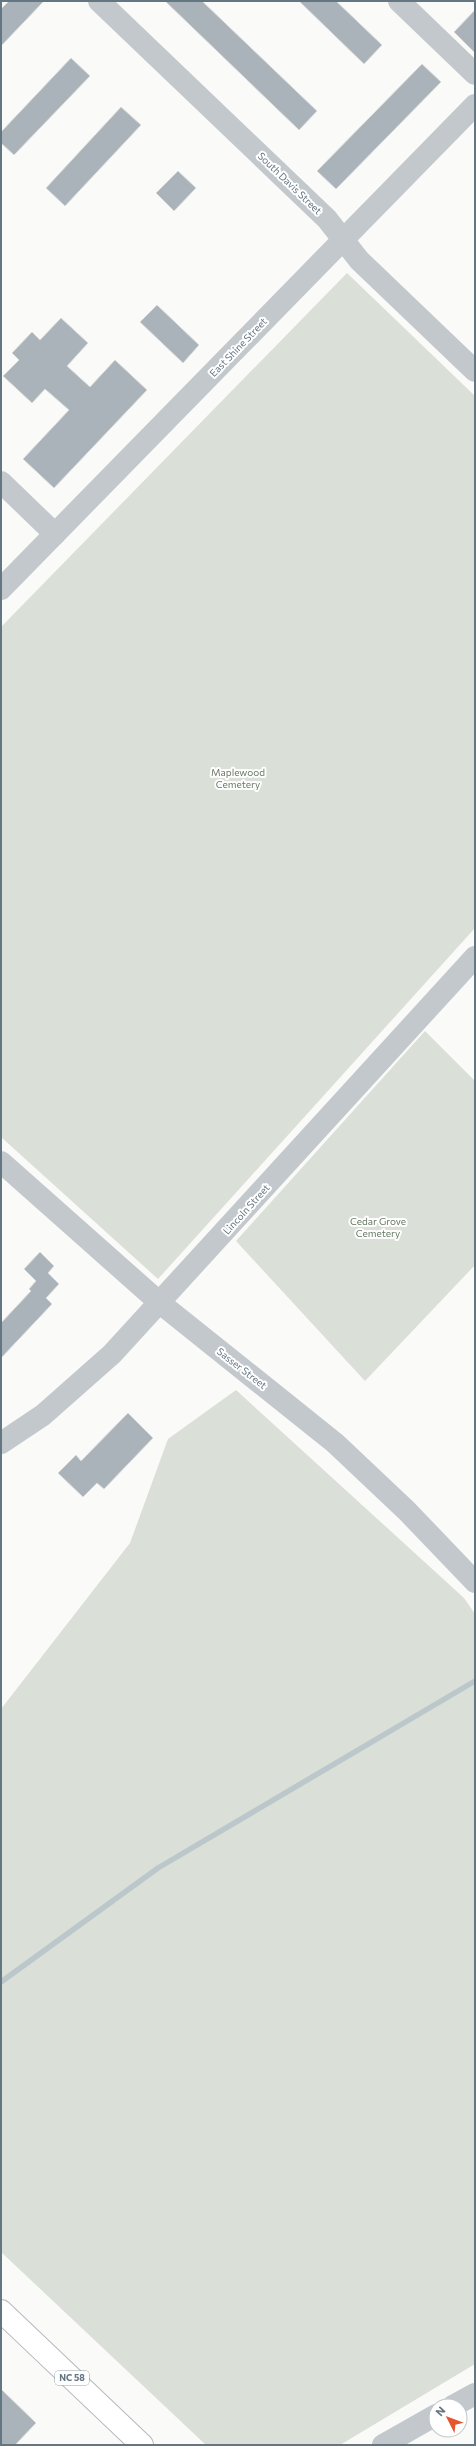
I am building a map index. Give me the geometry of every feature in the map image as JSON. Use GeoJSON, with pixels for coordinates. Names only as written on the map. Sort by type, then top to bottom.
{"type":"FeatureCollection","features":[{"type":"Feature","properties":{"kind":"main road","name":"NC 58"},"geometry":{"type":"LineString","coordinates":[[1,2311],[142,2445]]}},
{"type":"Feature","properties":{"kind":"street","name":"South Davis Street"},"geometry":{"type":"LineString","coordinates":[[99,1],[327,219],[359,260],[475,371]]}},
{"type":"Feature","properties":{"kind":"street"},"geometry":{"type":"LineString","coordinates":[[399,1],[475,74]]}},
{"type":"Feature","properties":{"kind":"street","name":"East Shine Street"},"geometry":{"type":"LineString","coordinates":[[1,589],[475,105]]}},
{"type":"Feature","properties":{"kind":"street"},"geometry":{"type":"LineString","coordinates":[[1,482],[55,534]]}},
{"type":"Feature","properties":{"kind":"street","name":"Lincoln Street"},"geometry":{"type":"LineString","coordinates":[[1,1443],[43,1415],[92,1373],[160,1303],[475,958]]}},
{"type":"Feature","properties":{"kind":"street","name":"Sasser Street"},"geometry":{"type":"LineString","coordinates":[[1,1162],[160,1303],[335,1443],[407,1511],[475,1582]]}},
{"type":"Feature","properties":{"kind":"street"},"geometry":{"type":"LineString","coordinates":[[384,2445],[428,2420]]}},
{"type":"Feature","properties":{"kind":"green space","name":"Maplewood Cemetery"},"geometry":{"type":"Polygon","coordinates":[[[347,273],[475,396],[475,928],[158,1279],[1,1137],[1,627],[347,273]]]}},
{"type":"Feature","properties":{"kind":"green space","name":"Cedar Grove Cemetery"},"geometry":{"type":"Polygon","coordinates":[[[425,1031],[475,1081],[475,1265],[365,1381],[236,1241],[425,1031]]]}},
{"type":"Feature","properties":{"kind":"green space"},"geometry":{"type":"Polygon","coordinates":[[[236,1390],[464,1598],[475,1614],[475,2364],[340,2445],[206,2445],[1,2252],[1,1709],[130,1543],[168,1439],[236,1390]]]}},
{"type":"Feature","properties":{"kind":"building"},"geometry":{"type":"Polygon","coordinates":[[[9,1],[44,1],[1,46],[1,9],[9,1]]]}},
{"type":"Feature","properties":{"kind":"building"},"geometry":{"type":"Polygon","coordinates":[[[165,1],[202,1],[317,111],[299,130],[165,1]]]}},
{"type":"Feature","properties":{"kind":"building"},"geometry":{"type":"Polygon","coordinates":[[[299,1],[336,1],[382,45],[364,64],[299,1]]]}},
{"type":"Feature","properties":{"kind":"building"},"geometry":{"type":"Polygon","coordinates":[[[475,10],[475,53],[454,32],[475,10]]]}},
{"type":"Feature","properties":{"kind":"building"},"geometry":{"type":"Polygon","coordinates":[[[71,58],[90,76],[14,155],[1,143],[1,132],[71,58]]]}},
{"type":"Feature","properties":{"kind":"building"},"geometry":{"type":"Polygon","coordinates":[[[422,64],[441,82],[336,189],[317,171],[422,64]]]}},
{"type":"Feature","properties":{"kind":"building"},"geometry":{"type":"Polygon","coordinates":[[[121,107],[141,125],[65,206],[46,188],[121,107]]]}},
{"type":"Feature","properties":{"kind":"building"},"geometry":{"type":"Polygon","coordinates":[[[178,171],[196,188],[174,211],[156,193],[178,171]]]}},
{"type":"Feature","properties":{"kind":"building"},"geometry":{"type":"Polygon","coordinates":[[[157,305],[199,345],[183,363],[140,322],[157,305]]]}},
{"type":"Feature","properties":{"kind":"building"},"geometry":{"type":"Polygon","coordinates":[[[61,318],[88,343],[67,366],[90,387],[115,360],[147,390],[54,488],[23,459],[69,410],[45,389],[32,403],[3,376],[19,360],[12,353],[32,332],[40,340],[61,318]]]}},
{"type":"Feature","properties":{"kind":"building"},"geometry":{"type":"Polygon","coordinates":[[[40,1252],[54,1266],[48,1273],[59,1284],[46,1298],[52,1304],[1,1358],[1,1323],[31,1291],[29,1289],[36,1281],[24,1269],[40,1252]]]}},
{"type":"Feature","properties":{"kind":"building"},"geometry":{"type":"Polygon","coordinates":[[[128,1413],[153,1438],[104,1489],[97,1483],[83,1497],[58,1473],[76,1455],[81,1461],[128,1413]]]}},
{"type":"Feature","properties":{"kind":"building"},"geometry":{"type":"Polygon","coordinates":[[[1,2389],[36,2423],[15,2445],[1,2445],[1,2389]]]}},
{"type":"Feature","properties":{"kind":"waterway"},"geometry":{"type":"LineString","coordinates":[[1,1982],[158,1868],[475,1681]]}}]}
